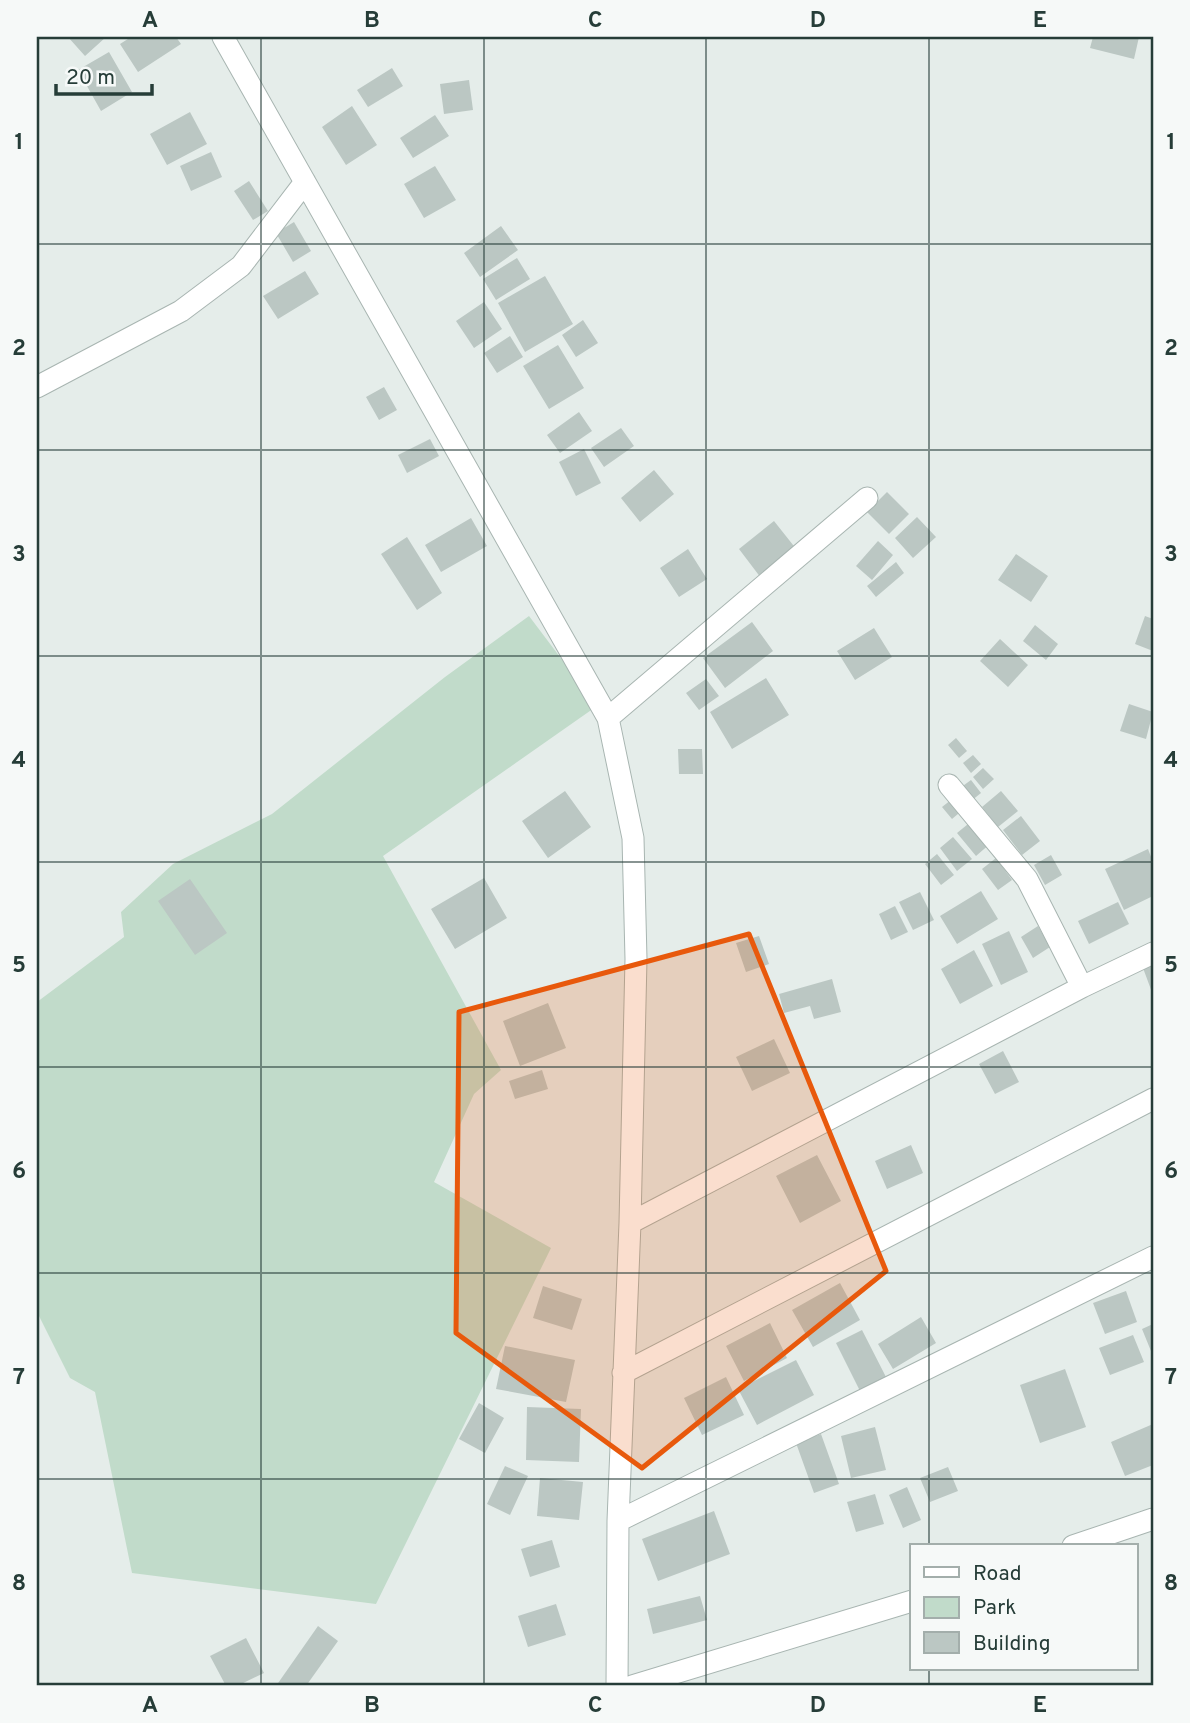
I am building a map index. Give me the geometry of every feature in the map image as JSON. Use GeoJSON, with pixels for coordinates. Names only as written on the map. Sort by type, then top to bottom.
{"type":"FeatureCollection","features":[{"type":"Feature","properties":{"kind":"street"},"geometry":{"type":"LineString","coordinates":[[223,37],[608,718],[633,838],[636,959],[631,1223],[618,1521],[617,1686]]}},
{"type":"Feature","properties":{"kind":"street"},"geometry":{"type":"LineString","coordinates":[[37,387],[181,312],[241,266],[305,182]]}},
{"type":"Feature","properties":{"kind":"street"},"geometry":{"type":"LineString","coordinates":[[608,718],[867,498]]}},
{"type":"Feature","properties":{"kind":"street"},"geometry":{"type":"LineString","coordinates":[[949,785],[1027,879],[1082,987]]}},
{"type":"Feature","properties":{"kind":"street"},"geometry":{"type":"LineString","coordinates":[[631,1223],[1082,987],[1153,953]]}},
{"type":"Feature","properties":{"kind":"street"},"geometry":{"type":"LineString","coordinates":[[623,1373],[1153,1099]]}},
{"type":"Feature","properties":{"kind":"street"},"geometry":{"type":"LineString","coordinates":[[618,1521],[1153,1257]]}},
{"type":"Feature","properties":{"kind":"street"},"geometry":{"type":"LineString","coordinates":[[1079,1544],[1153,1519]]}},
{"type":"Feature","properties":{"kind":"street"},"geometry":{"type":"LineString","coordinates":[[632,1686],[910,1602]]}},
{"type":"Feature","properties":{"kind":"highlighted area"},"geometry":{"type":"Polygon","coordinates":[[[749,934],[886,1271],[642,1468],[456,1333],[459,1012],[749,934]]]}},
{"type":"Feature","properties":{"kind":"green space"},"geometry":{"type":"Polygon","coordinates":[[[529,616],[597,706],[383,856],[501,1070],[474,1094],[434,1182],[551,1248],[376,1604],[132,1573],[95,1392],[70,1378],[37,1312],[37,1002],[124,937],[121,912],[173,864],[272,814],[445,677],[529,616]]]}},
{"type":"Feature","properties":{"kind":"building"},"geometry":{"type":"Polygon","coordinates":[[[68,37],[106,37],[85,56],[68,37]]]}},
{"type":"Feature","properties":{"kind":"building"},"geometry":{"type":"Polygon","coordinates":[[[131,37],[176,37],[181,44],[138,72],[120,44],[131,37]]]}},
{"type":"Feature","properties":{"kind":"building"},"geometry":{"type":"Polygon","coordinates":[[[1093,37],[1139,37],[1134,59],[1090,48],[1093,37]]]}},
{"type":"Feature","properties":{"kind":"building"},"geometry":{"type":"Polygon","coordinates":[[[109,52],[132,92],[101,111],[78,70],[109,52]]]}},
{"type":"Feature","properties":{"kind":"building"},"geometry":{"type":"Polygon","coordinates":[[[392,68],[403,86],[368,107],[357,90],[392,68]]]}},
{"type":"Feature","properties":{"kind":"building"},"geometry":{"type":"Polygon","coordinates":[[[469,80],[473,110],[444,114],[440,84],[469,80]]]}},
{"type":"Feature","properties":{"kind":"building"},"geometry":{"type":"Polygon","coordinates":[[[352,106],[377,145],[346,165],[322,127],[352,106]]]}},
{"type":"Feature","properties":{"kind":"building"},"geometry":{"type":"Polygon","coordinates":[[[190,112],[207,144],[167,165],[150,134],[190,112]]]}},
{"type":"Feature","properties":{"kind":"building"},"geometry":{"type":"Polygon","coordinates":[[[435,115],[449,136],[413,158],[400,138],[435,115]]]}},
{"type":"Feature","properties":{"kind":"building"},"geometry":{"type":"Polygon","coordinates":[[[211,152],[222,177],[191,191],[180,166],[211,152]]]}},
{"type":"Feature","properties":{"kind":"building"},"geometry":{"type":"Polygon","coordinates":[[[435,166],[456,200],[424,218],[404,184],[435,166]]]}},
{"type":"Feature","properties":{"kind":"building"},"geometry":{"type":"Polygon","coordinates":[[[249,181],[268,211],[253,220],[234,191],[249,181]]]}},
{"type":"Feature","properties":{"kind":"building"},"geometry":{"type":"Polygon","coordinates":[[[294,222],[311,251],[293,262],[276,233],[294,222]]]}},
{"type":"Feature","properties":{"kind":"building"},"geometry":{"type":"Polygon","coordinates":[[[501,226],[518,250],[480,277],[464,253],[501,226]]]}},
{"type":"Feature","properties":{"kind":"building"},"geometry":{"type":"Polygon","coordinates":[[[517,258],[530,279],[496,300],[483,279],[517,258]]]}},
{"type":"Feature","properties":{"kind":"building"},"geometry":{"type":"Polygon","coordinates":[[[305,271],[319,294],[278,319],[263,296],[305,271]]]}},
{"type":"Feature","properties":{"kind":"building"},"geometry":{"type":"Polygon","coordinates":[[[545,276],[573,324],[525,352],[498,303],[545,276]]]}},
{"type":"Feature","properties":{"kind":"building"},"geometry":{"type":"Polygon","coordinates":[[[484,302],[502,329],[474,348],[456,321],[484,302]]]}},
{"type":"Feature","properties":{"kind":"building"},"geometry":{"type":"Polygon","coordinates":[[[583,320],[598,343],[576,357],[562,335],[583,320]]]}},
{"type":"Feature","properties":{"kind":"building"},"geometry":{"type":"Polygon","coordinates":[[[510,336],[523,357],[497,373],[484,353],[510,336]]]}},
{"type":"Feature","properties":{"kind":"building"},"geometry":{"type":"Polygon","coordinates":[[[558,345],[584,388],[549,409],[523,366],[558,345]]]}},
{"type":"Feature","properties":{"kind":"building"},"geometry":{"type":"Polygon","coordinates":[[[384,387],[397,410],[379,420],[366,397],[384,387]]]}},
{"type":"Feature","properties":{"kind":"building"},"geometry":{"type":"Polygon","coordinates":[[[579,412],[592,431],[560,453],[547,435],[579,412]]]}},
{"type":"Feature","properties":{"kind":"building"},"geometry":{"type":"Polygon","coordinates":[[[621,428],[634,446],[604,467],[591,448],[621,428]]]}},
{"type":"Feature","properties":{"kind":"building"},"geometry":{"type":"Polygon","coordinates":[[[430,439],[439,456],[407,473],[398,455],[430,439]]]}},
{"type":"Feature","properties":{"kind":"building"},"geometry":{"type":"Polygon","coordinates":[[[584,449],[601,483],[576,496],[559,462],[584,449]]]}},
{"type":"Feature","properties":{"kind":"building"},"geometry":{"type":"Polygon","coordinates":[[[654,470],[674,494],[640,522],[621,498],[654,470]]]}},
{"type":"Feature","properties":{"kind":"building"},"geometry":{"type":"Polygon","coordinates":[[[887,492],[909,514],[889,534],[867,512],[887,492]]]}},
{"type":"Feature","properties":{"kind":"building"},"geometry":{"type":"Polygon","coordinates":[[[917,517],[936,537],[913,558],[895,538],[917,517]]]}},
{"type":"Feature","properties":{"kind":"building"},"geometry":{"type":"Polygon","coordinates":[[[471,518],[487,546],[441,572],[425,545],[471,518]]]}},
{"type":"Feature","properties":{"kind":"building"},"geometry":{"type":"Polygon","coordinates":[[[774,521],[797,550],[761,578],[739,549],[774,521]]]}},
{"type":"Feature","properties":{"kind":"building"},"geometry":{"type":"Polygon","coordinates":[[[407,537],[442,593],[417,610],[381,554],[407,537]]]}},
{"type":"Feature","properties":{"kind":"building"},"geometry":{"type":"Polygon","coordinates":[[[878,541],[893,555],[872,580],[856,566],[878,541]]]}},
{"type":"Feature","properties":{"kind":"building"},"geometry":{"type":"Polygon","coordinates":[[[688,549],[707,579],[679,597],[660,568],[688,549]]]}},
{"type":"Feature","properties":{"kind":"building"},"geometry":{"type":"Polygon","coordinates":[[[1016,554],[1048,576],[1031,602],[998,580],[1016,554]]]}},
{"type":"Feature","properties":{"kind":"building"},"geometry":{"type":"Polygon","coordinates":[[[896,562],[904,573],[876,597],[867,586],[896,562]]]}},
{"type":"Feature","properties":{"kind":"building"},"geometry":{"type":"Polygon","coordinates":[[[1145,616],[1153,619],[1153,651],[1135,644],[1145,616]]]}},
{"type":"Feature","properties":{"kind":"building"},"geometry":{"type":"Polygon","coordinates":[[[752,622],[773,651],[725,688],[703,658],[752,622]]]}},
{"type":"Feature","properties":{"kind":"building"},"geometry":{"type":"Polygon","coordinates":[[[1035,625],[1058,644],[1046,660],[1023,641],[1035,625]]]}},
{"type":"Feature","properties":{"kind":"building"},"geometry":{"type":"Polygon","coordinates":[[[874,628],[892,657],[855,680],[837,651],[874,628]]]}},
{"type":"Feature","properties":{"kind":"building"},"geometry":{"type":"Polygon","coordinates":[[[1000,639],[1028,665],[1008,687],[980,661],[1000,639]]]}},
{"type":"Feature","properties":{"kind":"building"},"geometry":{"type":"Polygon","coordinates":[[[766,678],[789,715],[732,749],[710,712],[766,678]]]}},
{"type":"Feature","properties":{"kind":"building"},"geometry":{"type":"Polygon","coordinates":[[[706,679],[719,696],[699,710],[686,693],[706,679]]]}},
{"type":"Feature","properties":{"kind":"building"},"geometry":{"type":"Polygon","coordinates":[[[1129,704],[1153,712],[1146,739],[1120,731],[1129,704]]]}},
{"type":"Feature","properties":{"kind":"building"},"geometry":{"type":"Polygon","coordinates":[[[956,738],[967,751],[959,758],[948,745],[956,738]]]}},
{"type":"Feature","properties":{"kind":"building"},"geometry":{"type":"Polygon","coordinates":[[[678,749],[702,749],[703,774],[679,774],[678,749]]]}},
{"type":"Feature","properties":{"kind":"building"},"geometry":{"type":"Polygon","coordinates":[[[973,755],[981,764],[971,773],[963,763],[973,755]]]}},
{"type":"Feature","properties":{"kind":"building"},"geometry":{"type":"Polygon","coordinates":[[[983,768],[994,779],[983,789],[973,777],[983,768]]]}},
{"type":"Feature","properties":{"kind":"building"},"geometry":{"type":"Polygon","coordinates":[[[971,780],[981,793],[971,801],[960,788],[971,780]]]}},
{"type":"Feature","properties":{"kind":"building"},"geometry":{"type":"Polygon","coordinates":[[[565,791],[591,827],[548,858],[522,821],[565,791]]]}},
{"type":"Feature","properties":{"kind":"building"},"geometry":{"type":"Polygon","coordinates":[[[1001,791],[1018,811],[998,827],[982,807],[1001,791]]]}},
{"type":"Feature","properties":{"kind":"building"},"geometry":{"type":"Polygon","coordinates":[[[956,796],[965,808],[952,819],[942,807],[956,796]]]}},
{"type":"Feature","properties":{"kind":"building"},"geometry":{"type":"Polygon","coordinates":[[[1021,816],[1040,841],[1022,855],[1003,830],[1021,816]]]}},
{"type":"Feature","properties":{"kind":"building"},"geometry":{"type":"Polygon","coordinates":[[[973,820],[991,843],[976,856],[957,833],[973,820]]]}},
{"type":"Feature","properties":{"kind":"building"},"geometry":{"type":"Polygon","coordinates":[[[953,837],[972,859],[957,871],[940,848],[953,837]]]}},
{"type":"Feature","properties":{"kind":"building"},"geometry":{"type":"Polygon","coordinates":[[[1148,849],[1153,862],[1153,896],[1124,910],[1105,869],[1148,849]]]}},
{"type":"Feature","properties":{"kind":"building"},"geometry":{"type":"Polygon","coordinates":[[[937,854],[954,875],[941,885],[925,864],[937,854]]]}},
{"type":"Feature","properties":{"kind":"building"},"geometry":{"type":"Polygon","coordinates":[[[1051,855],[1062,875],[1045,885],[1034,865],[1051,855]]]}},
{"type":"Feature","properties":{"kind":"building"},"geometry":{"type":"Polygon","coordinates":[[[996,858],[1012,880],[998,890],[982,869],[996,858]]]}},
{"type":"Feature","properties":{"kind":"building"},"geometry":{"type":"Polygon","coordinates":[[[484,878],[507,918],[455,949],[431,909],[484,878]]]}},
{"type":"Feature","properties":{"kind":"building"},"geometry":{"type":"Polygon","coordinates":[[[190,879],[227,933],[195,955],[158,901],[190,879]]]}},
{"type":"Feature","properties":{"kind":"building"},"geometry":{"type":"Polygon","coordinates":[[[981,891],[998,919],[957,944],[940,916],[981,891]]]}},
{"type":"Feature","properties":{"kind":"building"},"geometry":{"type":"Polygon","coordinates":[[[920,892],[934,920],[913,930],[899,902],[920,892]]]}},
{"type":"Feature","properties":{"kind":"building"},"geometry":{"type":"Polygon","coordinates":[[[1118,902],[1129,924],[1089,944],[1078,921],[1118,902]]]}},
{"type":"Feature","properties":{"kind":"building"},"geometry":{"type":"Polygon","coordinates":[[[895,906],[908,932],[891,940],[879,914],[895,906]]]}},
{"type":"Feature","properties":{"kind":"building"},"geometry":{"type":"Polygon","coordinates":[[[1038,926],[1050,947],[1033,958],[1021,937],[1038,926]]]}},
{"type":"Feature","properties":{"kind":"building"},"geometry":{"type":"Polygon","coordinates":[[[1009,931],[1028,972],[1001,985],[982,944],[1009,931]]]}},
{"type":"Feature","properties":{"kind":"building"},"geometry":{"type":"Polygon","coordinates":[[[759,936],[769,964],[746,972],[736,943],[759,936]]]}},
{"type":"Feature","properties":{"kind":"building"},"geometry":{"type":"Polygon","coordinates":[[[974,950],[993,986],[960,1004],[941,969],[974,950]]]}},
{"type":"Feature","properties":{"kind":"building"},"geometry":{"type":"Polygon","coordinates":[[[1153,964],[1153,995],[1143,968],[1153,964]]]}},
{"type":"Feature","properties":{"kind":"building"},"geometry":{"type":"Polygon","coordinates":[[[832,979],[841,1012],[814,1019],[810,1006],[784,1013],[779,994],[832,979]]]}},
{"type":"Feature","properties":{"kind":"building"},"geometry":{"type":"Polygon","coordinates":[[[548,1003],[566,1048],[520,1066],[503,1021],[548,1003]]]}},
{"type":"Feature","properties":{"kind":"building"},"geometry":{"type":"Polygon","coordinates":[[[774,1039],[790,1073],[752,1091],[736,1057],[774,1039]]]}},
{"type":"Feature","properties":{"kind":"building"},"geometry":{"type":"Polygon","coordinates":[[[1003,1051],[1019,1082],[995,1094],[979,1064],[1003,1051]]]}},
{"type":"Feature","properties":{"kind":"building"},"geometry":{"type":"Polygon","coordinates":[[[542,1070],[548,1089],[515,1099],[509,1081],[542,1070]]]}},
{"type":"Feature","properties":{"kind":"building"},"geometry":{"type":"Polygon","coordinates":[[[911,1145],[923,1173],[887,1189],[875,1161],[911,1145]]]}},
{"type":"Feature","properties":{"kind":"building"},"geometry":{"type":"Polygon","coordinates":[[[817,1155],[841,1201],[800,1223],[776,1176],[817,1155]]]}},
{"type":"Feature","properties":{"kind":"building"},"geometry":{"type":"Polygon","coordinates":[[[840,1283],[860,1320],[813,1347],[792,1310],[840,1283]]]}},
{"type":"Feature","properties":{"kind":"building"},"geometry":{"type":"Polygon","coordinates":[[[543,1286],[582,1299],[572,1330],[533,1318],[543,1286]]]}},
{"type":"Feature","properties":{"kind":"building"},"geometry":{"type":"Polygon","coordinates":[[[1126,1291],[1137,1322],[1105,1334],[1093,1303],[1126,1291]]]}},
{"type":"Feature","properties":{"kind":"building"},"geometry":{"type":"Polygon","coordinates":[[[921,1317],[936,1343],[893,1369],[878,1344],[921,1317]]]}},
{"type":"Feature","properties":{"kind":"building"},"geometry":{"type":"Polygon","coordinates":[[[770,1323],[787,1358],[744,1381],[726,1346],[770,1323]]]}},
{"type":"Feature","properties":{"kind":"building"},"geometry":{"type":"Polygon","coordinates":[[[1153,1324],[1153,1356],[1142,1329],[1153,1324]]]}},
{"type":"Feature","properties":{"kind":"building"},"geometry":{"type":"Polygon","coordinates":[[[862,1330],[886,1377],[860,1391],[836,1343],[862,1330]]]}},
{"type":"Feature","properties":{"kind":"building"},"geometry":{"type":"Polygon","coordinates":[[[1133,1335],[1144,1362],[1110,1375],[1099,1348],[1133,1335]]]}},
{"type":"Feature","properties":{"kind":"building"},"geometry":{"type":"Polygon","coordinates":[[[505,1346],[575,1360],[566,1402],[496,1389],[505,1346]]]}},
{"type":"Feature","properties":{"kind":"building"},"geometry":{"type":"Polygon","coordinates":[[[796,1360],[814,1395],[757,1425],[738,1389],[796,1360]]]}},
{"type":"Feature","properties":{"kind":"building"},"geometry":{"type":"Polygon","coordinates":[[[1065,1369],[1086,1427],[1040,1443],[1020,1385],[1065,1369]]]}},
{"type":"Feature","properties":{"kind":"building"},"geometry":{"type":"Polygon","coordinates":[[[726,1377],[744,1415],[702,1435],[684,1398],[726,1377]]]}},
{"type":"Feature","properties":{"kind":"building"},"geometry":{"type":"Polygon","coordinates":[[[479,1403],[504,1418],[485,1453],[459,1439],[479,1403]]]}},
{"type":"Feature","properties":{"kind":"building"},"geometry":{"type":"Polygon","coordinates":[[[527,1407],[581,1409],[579,1462],[526,1460],[527,1407]]]}},
{"type":"Feature","properties":{"kind":"building"},"geometry":{"type":"Polygon","coordinates":[[[1153,1424],[1153,1465],[1125,1476],[1111,1442],[1153,1424]]]}},
{"type":"Feature","properties":{"kind":"building"},"geometry":{"type":"Polygon","coordinates":[[[875,1427],[886,1470],[851,1478],[841,1436],[875,1427]]]}},
{"type":"Feature","properties":{"kind":"building"},"geometry":{"type":"Polygon","coordinates":[[[821,1434],[839,1484],[814,1493],[796,1443],[821,1434]]]}},
{"type":"Feature","properties":{"kind":"building"},"geometry":{"type":"Polygon","coordinates":[[[505,1466],[528,1476],[510,1515],[487,1504],[505,1466]]]}},
{"type":"Feature","properties":{"kind":"building"},"geometry":{"type":"Polygon","coordinates":[[[948,1467],[958,1491],[930,1502],[920,1478],[948,1467]]]}},
{"type":"Feature","properties":{"kind":"building"},"geometry":{"type":"Polygon","coordinates":[[[540,1478],[583,1482],[579,1520],[537,1516],[540,1478]]]}},
{"type":"Feature","properties":{"kind":"building"},"geometry":{"type":"Polygon","coordinates":[[[907,1487],[921,1520],[903,1528],[889,1495],[907,1487]]]}},
{"type":"Feature","properties":{"kind":"building"},"geometry":{"type":"Polygon","coordinates":[[[875,1494],[884,1524],[856,1532],[847,1502],[875,1494]]]}},
{"type":"Feature","properties":{"kind":"building"},"geometry":{"type":"Polygon","coordinates":[[[714,1511],[730,1554],[658,1581],[642,1539],[714,1511]]]}},
{"type":"Feature","properties":{"kind":"building"},"geometry":{"type":"Polygon","coordinates":[[[552,1540],[560,1567],[530,1577],[521,1549],[552,1540]]]}},
{"type":"Feature","properties":{"kind":"building"},"geometry":{"type":"Polygon","coordinates":[[[700,1596],[707,1620],[653,1634],[647,1609],[700,1596]]]}},
{"type":"Feature","properties":{"kind":"building"},"geometry":{"type":"Polygon","coordinates":[[[556,1604],[566,1635],[528,1647],[518,1616],[556,1604]]]}},
{"type":"Feature","properties":{"kind":"building"},"geometry":{"type":"Polygon","coordinates":[[[318,1626],[338,1641],[306,1686],[276,1686],[318,1626]]]}},
{"type":"Feature","properties":{"kind":"building"},"geometry":{"type":"Polygon","coordinates":[[[246,1638],[264,1673],[237,1686],[226,1686],[210,1656],[246,1638]]]}}]}
